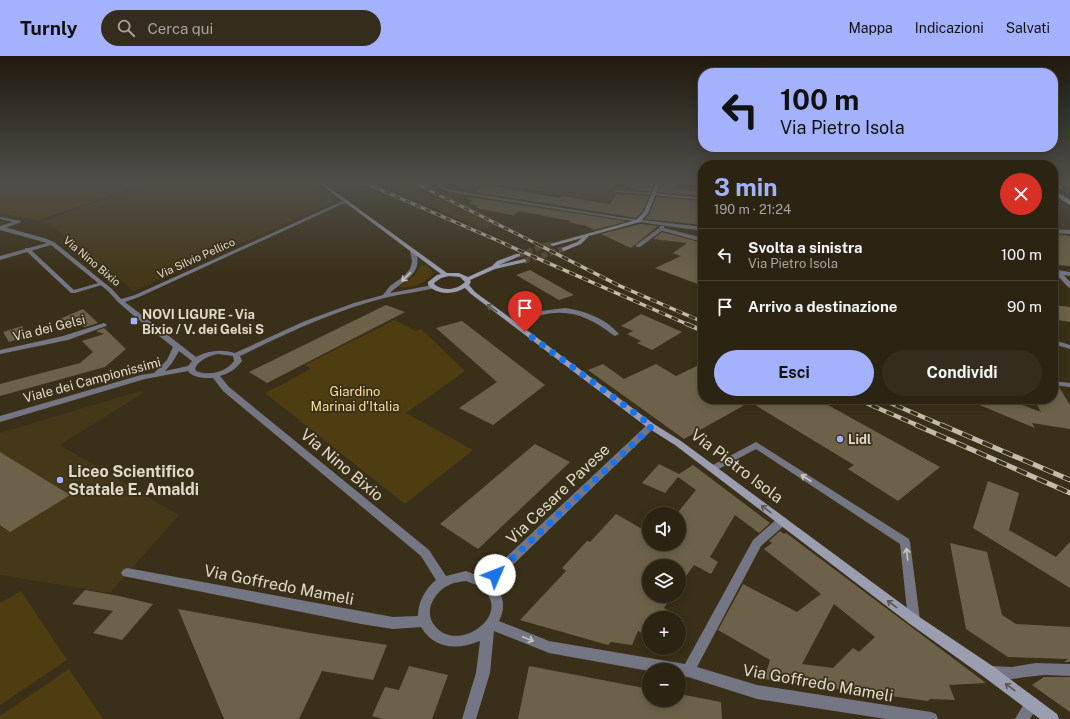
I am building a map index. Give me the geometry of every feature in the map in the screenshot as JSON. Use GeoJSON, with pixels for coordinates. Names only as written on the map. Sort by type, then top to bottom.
{"type":"FeatureCollection","features":[{"type":"Feature","properties":{"kind":"street","name":"Via Silvio Pellico"},"geometry":{"type":"LineString","coordinates":[[120,301],[137,296],[318,214]]}},
{"type":"Feature","properties":{"kind":"street"},"geometry":{"type":"LineString","coordinates":[[363,214],[446,275]]}},
{"type":"Feature","properties":{"kind":"street"},"geometry":{"type":"LineString","coordinates":[[594,214],[662,226],[698,238]]}},
{"type":"Feature","properties":{"kind":"street"},"geometry":{"type":"LineString","coordinates":[[553,244],[638,221],[645,214]]}},
{"type":"Feature","properties":{"kind":"street"},"geometry":{"type":"LineString","coordinates":[[0,218],[19,222],[0,228]]}},
{"type":"Feature","properties":{"kind":"street"},"geometry":{"type":"LineString","coordinates":[[638,246],[662,226],[698,229]]}},
{"type":"Feature","properties":{"kind":"street","name":"Via Nino Bixio"},"geometry":{"type":"LineString","coordinates":[[0,228],[52,243],[177,347],[194,364],[192,372],[197,375],[215,375],[226,388],[425,553],[444,582]]}},
{"type":"Feature","properties":{"kind":"street"},"geometry":{"type":"LineString","coordinates":[[1058,231],[1070,232]]}},
{"type":"Feature","properties":{"kind":"street"},"geometry":{"type":"LineString","coordinates":[[564,249],[578,243],[589,234]]}},
{"type":"Feature","properties":{"kind":"street"},"geometry":{"type":"LineString","coordinates":[[0,258],[52,243]]}},
{"type":"Feature","properties":{"kind":"street"},"geometry":{"type":"LineString","coordinates":[[27,250],[73,292],[102,284]]}},
{"type":"Feature","properties":{"kind":"street"},"geometry":{"type":"LineString","coordinates":[[385,296],[389,290],[411,272],[415,263],[413,251]]}},
{"type":"Feature","properties":{"kind":"street"},"geometry":{"type":"LineString","coordinates":[[493,268],[499,262],[518,254]]}},
{"type":"Feature","properties":{"kind":"street"},"geometry":{"type":"LineString","coordinates":[[215,375],[233,367],[238,361],[236,355],[296,327],[385,296],[434,288],[450,291],[493,268],[524,261]]}},
{"type":"Feature","properties":{"kind":"street"},"geometry":{"type":"LineString","coordinates":[[1058,272],[1070,274]]}},
{"type":"Feature","properties":{"kind":"street"},"geometry":{"type":"LineString","coordinates":[[434,288],[431,285],[431,282],[439,276],[459,275],[467,282]]}},
{"type":"Feature","properties":{"kind":"street"},"geometry":{"type":"LineString","coordinates":[[1058,275],[1070,286]]}},
{"type":"Feature","properties":{"kind":"street","name":"Via Pietro Isola"},"geometry":{"type":"LineString","coordinates":[[467,282],[473,293],[914,620],[989,672],[1052,719]]}},
{"type":"Feature","properties":{"kind":"street"},"geometry":{"type":"LineString","coordinates":[[512,322],[544,312],[560,310],[579,313],[602,322],[615,334]]}},
{"type":"Feature","properties":{"kind":"street","name":"Via dei Gelsi"},"geometry":{"type":"LineString","coordinates":[[0,352],[65,338],[104,325]]}},
{"type":"Feature","properties":{"kind":"street"},"geometry":{"type":"LineString","coordinates":[[1058,343],[1070,347]]}},
{"type":"Feature","properties":{"kind":"street"},"geometry":{"type":"LineString","coordinates":[[157,374],[174,358],[177,347]]}},
{"type":"Feature","properties":{"kind":"street","name":"Viale dei Campionissimi"},"geometry":{"type":"LineString","coordinates":[[0,419],[194,364],[210,354],[225,352],[236,355]]}},
{"type":"Feature","properties":{"kind":"street"},"geometry":{"type":"LineString","coordinates":[[1058,384],[1070,385]]}},
{"type":"Feature","properties":{"kind":"street","name":"Via Cesare Pavese"},"geometry":{"type":"LineString","coordinates":[[486,583],[652,426]]}},
{"type":"Feature","properties":{"kind":"street"},"geometry":{"type":"LineString","coordinates":[[712,469],[756,445],[905,542],[914,620]]}},
{"type":"Feature","properties":{"kind":"street"},"geometry":{"type":"LineString","coordinates":[[688,671],[757,543],[782,521]]}},
{"type":"Feature","properties":{"kind":"street","name":"Via Goffredo Mameli"},"geometry":{"type":"LineString","coordinates":[[127,573],[361,618],[393,623],[425,621]]}},
{"type":"Feature","properties":{"kind":"street"},"geometry":{"type":"LineString","coordinates":[[466,576],[486,583],[493,590],[497,598],[497,615],[490,626],[479,636],[469,640],[457,642],[446,640],[437,636],[429,629],[425,621],[425,603],[436,587],[444,582],[466,576]]}},
{"type":"Feature","properties":{"kind":"street"},"geometry":{"type":"LineString","coordinates":[[469,719],[483,673],[490,626]]}},
{"type":"Feature","properties":{"kind":"street","name":"Via Goffredo Mameli"},"geometry":{"type":"LineString","coordinates":[[490,626],[549,647],[688,671],[757,692],[931,719]]}},
{"type":"Feature","properties":{"kind":"street"},"geometry":{"type":"LineString","coordinates":[[989,672],[1011,673],[1036,669],[1070,670]]}},
{"type":"Feature","properties":{"kind":"street"},"geometry":{"type":"LineString","coordinates":[[1022,719],[1032,704]]}},
{"type":"Feature","properties":{"kind":"shaded area"},"geometry":{"type":"Polygon","coordinates":[[[64,214],[307,214],[134,291],[49,223],[41,222],[64,214]]]}},
{"type":"Feature","properties":{"kind":"shaded area"},"geometry":{"type":"Polygon","coordinates":[[[448,214],[484,214],[500,223],[483,229],[448,214]]]}},
{"type":"Feature","properties":{"kind":"shaded area","name":"Liceo Scientifico Statale E. Amaldi"},"geometry":{"type":"Polygon","coordinates":[[[140,391],[143,393],[60,445],[179,515],[110,593],[0,575],[0,433],[140,391]]]}},
{"type":"Feature","properties":{"kind":"green space"},"geometry":{"type":"Polygon","coordinates":[[[5,214],[56,214],[38,220],[5,214]]]}},
{"type":"Feature","properties":{"kind":"green space"},"geometry":{"type":"Polygon","coordinates":[[[427,265],[433,272],[428,279],[414,286],[399,287],[415,275],[420,266],[427,265]]]}},
{"type":"Feature","properties":{"kind":"green space","name":"Giardino Marinai d'Italia"},"geometry":{"type":"Polygon","coordinates":[[[394,320],[416,331],[421,329],[465,371],[406,413],[473,450],[405,504],[265,393],[311,369],[305,365],[394,320]]]}},
{"type":"Feature","properties":{"kind":"green space"},"geometry":{"type":"Polygon","coordinates":[[[21,591],[67,660],[0,705],[0,603],[21,591]]]}},
{"type":"Feature","properties":{"kind":"green space"},"geometry":{"type":"Polygon","coordinates":[[[69,669],[103,719],[0,719],[0,716],[69,669]]]}},
{"type":"Feature","properties":{"kind":"building"},"geometry":{"type":"Polygon","coordinates":[[[534,214],[579,214],[625,222],[594,230],[586,226],[568,222],[571,221],[534,214]]]}},
{"type":"Feature","properties":{"kind":"building"},"geometry":{"type":"Polygon","coordinates":[[[611,214],[640,214],[636,218],[611,214]]]}},
{"type":"Feature","properties":{"kind":"building"},"geometry":{"type":"Polygon","coordinates":[[[649,214],[698,214],[698,225],[645,219],[649,214]]]}},
{"type":"Feature","properties":{"kind":"building"},"geometry":{"type":"Polygon","coordinates":[[[640,224],[658,226],[631,248],[601,234],[640,224]]]}},
{"type":"Feature","properties":{"kind":"building"},"geometry":{"type":"Polygon","coordinates":[[[662,232],[698,242],[698,284],[655,268],[681,256],[673,253],[687,243],[653,239],[662,232]]]}},
{"type":"Feature","properties":{"kind":"building"},"geometry":{"type":"Polygon","coordinates":[[[1058,235],[1070,236],[1070,266],[1058,265],[1058,235]]]}},
{"type":"Feature","properties":{"kind":"building"},"geometry":{"type":"Polygon","coordinates":[[[530,270],[574,295],[559,300],[516,275],[530,270]]]}},
{"type":"Feature","properties":{"kind":"building"},"geometry":{"type":"Polygon","coordinates":[[[386,305],[405,312],[267,383],[249,372],[386,305]]]}},
{"type":"Feature","properties":{"kind":"building"},"geometry":{"type":"Polygon","coordinates":[[[1058,306],[1070,307],[1070,322],[1058,320],[1058,306]]]}},
{"type":"Feature","properties":{"kind":"building"},"geometry":{"type":"Polygon","coordinates":[[[83,309],[98,323],[85,327],[60,319],[83,309]]]}},
{"type":"Feature","properties":{"kind":"building"},"geometry":{"type":"Polygon","coordinates":[[[641,314],[682,332],[652,350],[637,343],[641,341],[627,334],[633,331],[621,326],[641,314]]]}},
{"type":"Feature","properties":{"kind":"building"},"geometry":{"type":"Polygon","coordinates":[[[462,321],[545,385],[493,425],[459,408],[497,382],[436,328],[462,321]]]}},
{"type":"Feature","properties":{"kind":"building"},"geometry":{"type":"Polygon","coordinates":[[[22,326],[29,336],[9,342],[3,332],[22,326]]]}},
{"type":"Feature","properties":{"kind":"building"},"geometry":{"type":"Polygon","coordinates":[[[104,328],[126,349],[105,367],[0,396],[0,384],[80,363],[93,352],[82,341],[104,334],[96,331],[104,328]]]}},
{"type":"Feature","properties":{"kind":"building"},"geometry":{"type":"Polygon","coordinates":[[[603,364],[624,379],[656,364],[676,376],[698,365],[698,404],[746,404],[684,439],[588,370],[603,364]]]}},
{"type":"Feature","properties":{"kind":"building"},"geometry":{"type":"Polygon","coordinates":[[[1059,387],[1070,405],[1070,429],[1032,423],[1035,428],[977,404],[1020,404],[1041,412],[1037,404],[1058,404],[1059,387]]]}},
{"type":"Feature","properties":{"kind":"building"},"geometry":{"type":"Polygon","coordinates":[[[753,404],[826,404],[940,467],[898,501],[848,469],[854,465],[753,404]]]}},
{"type":"Feature","properties":{"kind":"building"},"geometry":{"type":"Polygon","coordinates":[[[535,444],[570,462],[478,549],[440,524],[535,444]]]}},
{"type":"Feature","properties":{"kind":"building"},"geometry":{"type":"Polygon","coordinates":[[[0,452],[70,495],[10,532],[0,525],[0,452]]]}},
{"type":"Feature","properties":{"kind":"building"},"geometry":{"type":"Polygon","coordinates":[[[659,464],[679,474],[693,465],[770,523],[759,533],[735,515],[710,557],[718,562],[711,574],[694,565],[686,576],[686,559],[642,559],[642,603],[667,603],[664,608],[669,611],[642,611],[642,633],[638,631],[632,645],[611,642],[608,645],[520,620],[566,571],[562,568],[587,541],[590,542],[616,514],[642,529],[642,551],[686,551],[686,507],[682,507],[696,490],[678,477],[665,493],[642,483],[659,464]]]}},
{"type":"Feature","properties":{"kind":"building"},"geometry":{"type":"Polygon","coordinates":[[[988,481],[1019,493],[1009,530],[1056,557],[1070,542],[1070,588],[973,528],[988,481]]]}},
{"type":"Feature","properties":{"kind":"building"},"geometry":{"type":"Polygon","coordinates":[[[780,531],[784,534],[786,533],[986,683],[949,685],[955,700],[930,699],[928,701],[764,679],[770,660],[718,630],[743,584],[797,612],[821,594],[764,549],[772,543],[769,541],[780,531]],[[834,604],[802,664],[833,668],[853,648],[859,652],[875,637],[834,604]]]}},
{"type":"Feature","properties":{"kind":"building"},"geometry":{"type":"Polygon","coordinates":[[[950,543],[987,552],[1002,615],[1016,624],[1070,627],[1070,662],[1064,662],[1068,659],[1008,657],[966,629],[950,543]]]}},
{"type":"Feature","properties":{"kind":"building"},"geometry":{"type":"Polygon","coordinates":[[[85,590],[153,604],[122,640],[93,633],[113,611],[72,604],[85,590]]]}},
{"type":"Feature","properties":{"kind":"building"},"geometry":{"type":"Polygon","coordinates":[[[178,609],[310,633],[387,645],[373,680],[322,671],[299,719],[224,719],[178,609]]]}},
{"type":"Feature","properties":{"kind":"building"},"geometry":{"type":"Polygon","coordinates":[[[409,666],[448,675],[432,719],[383,719],[372,716],[385,687],[399,690],[409,666]]]}},
{"type":"Feature","properties":{"kind":"building"},"geometry":{"type":"Polygon","coordinates":[[[529,666],[642,688],[642,707],[686,707],[686,695],[721,702],[722,719],[518,719],[529,666]]]}},
{"type":"Feature","properties":{"kind":"building"},"geometry":{"type":"Polygon","coordinates":[[[1044,677],[1070,677],[1070,712],[1032,685],[1044,677]]]}},
{"type":"Feature","properties":{"kind":"tunnel"},"geometry":{"type":"LineString","coordinates":[[548,245],[553,244]]}},
{"type":"Feature","properties":{"kind":"tunnel"},"geometry":{"type":"LineString","coordinates":[[518,255],[548,245]]}},
{"type":"Feature","properties":{"kind":"tunnel"},"geometry":{"type":"LineString","coordinates":[[524,261],[564,249]]}},
{"type":"Feature","properties":{"kind":"railway"},"geometry":{"type":"LineString","coordinates":[[436,214],[508,245]]}},
{"type":"Feature","properties":{"kind":"railway"},"geometry":{"type":"LineString","coordinates":[[477,214],[537,244]]}},
{"type":"Feature","properties":{"kind":"railway"},"geometry":{"type":"LineString","coordinates":[[505,244],[689,325]]}},
{"type":"Feature","properties":{"kind":"railway"},"geometry":{"type":"LineString","coordinates":[[537,244],[620,286],[698,320]]}},
{"type":"Feature","properties":{"kind":"railway"},"geometry":{"type":"LineString","coordinates":[[687,324],[698,329]]}},
{"type":"Feature","properties":{"kind":"railway"},"geometry":{"type":"LineString","coordinates":[[868,404],[919,426]]}},
{"type":"Feature","properties":{"kind":"railway"},"geometry":{"type":"LineString","coordinates":[[893,404],[944,426]]}},
{"type":"Feature","properties":{"kind":"railway"},"geometry":{"type":"LineString","coordinates":[[916,425],[1070,493]]}},
{"type":"Feature","properties":{"kind":"railway"},"geometry":{"type":"LineString","coordinates":[[942,425],[1070,480]]}},
{"type":"Feature","properties":{"kind":"place","name":"NOVI LIGURE - Via Bixio / V. dei Gelsi S"},"geometry":{"type":"Point","coordinates":[134,321]}},
{"type":"Feature","properties":{"kind":"place","name":"Lidl"},"geometry":{"type":"Point","coordinates":[840,439]}},
{"type":"Feature","properties":{"kind":"place","name":"Liceo Scientifico Statale E. Amaldi"},"geometry":{"type":"Point","coordinates":[60,480]}},
{"type":"Feature","properties":{"kind":"route"},"geometry":{"type":"LineString","coordinates":[[495,575],[652,426],[525,332]]}}]}
